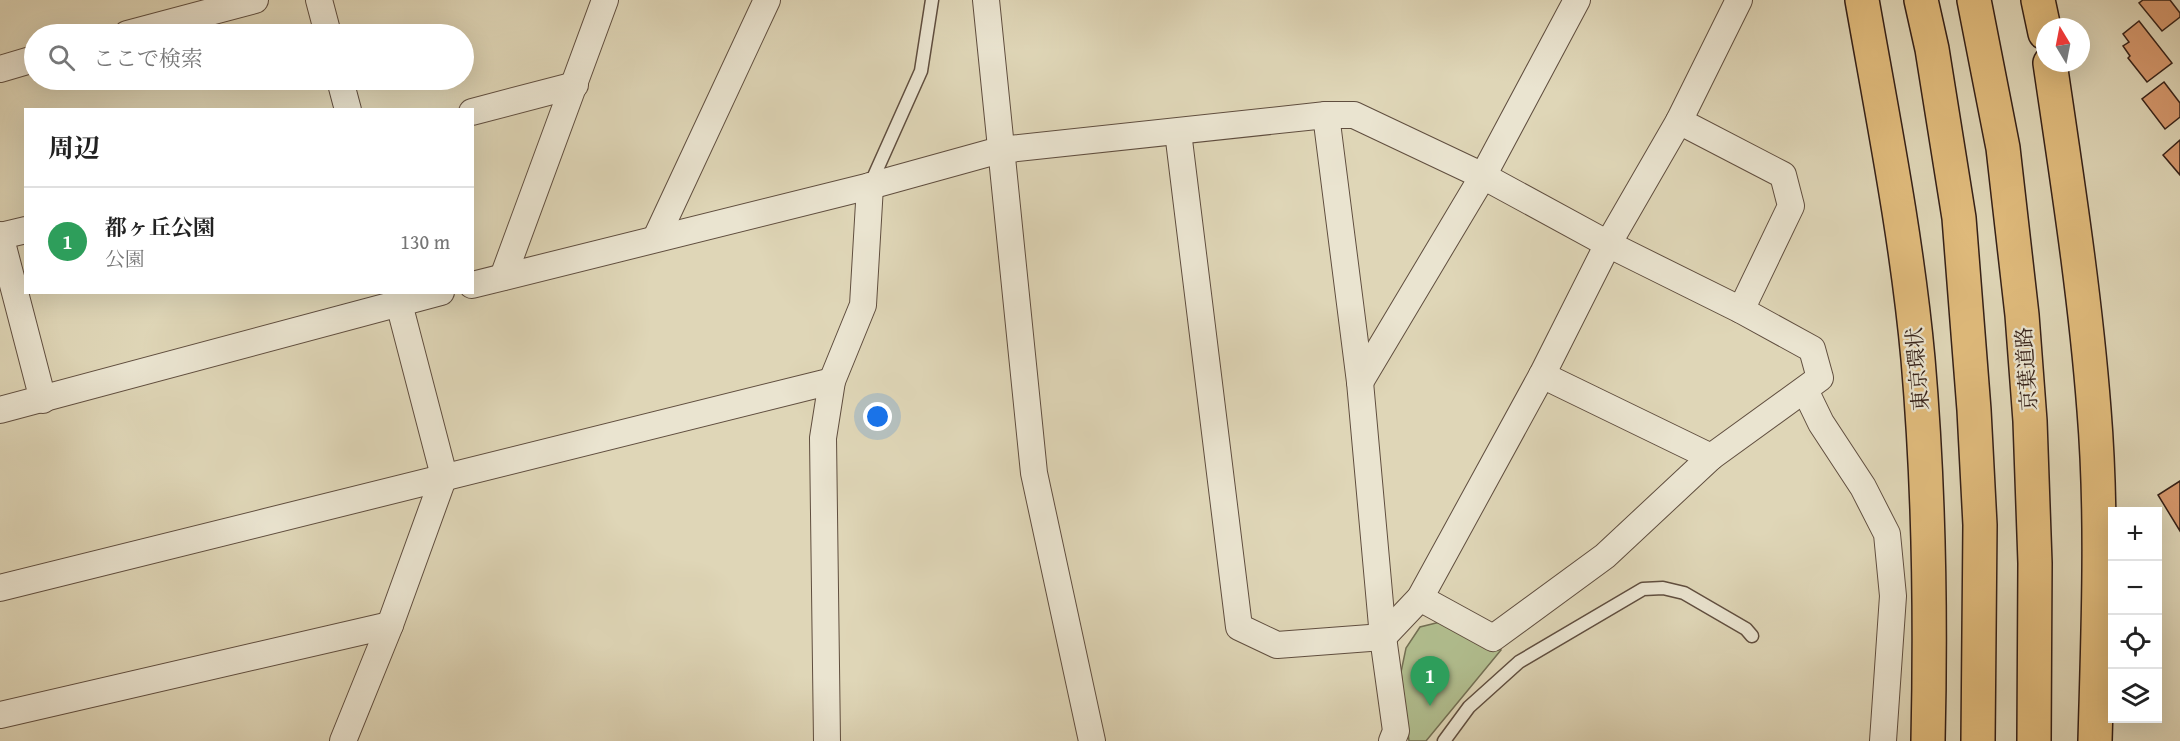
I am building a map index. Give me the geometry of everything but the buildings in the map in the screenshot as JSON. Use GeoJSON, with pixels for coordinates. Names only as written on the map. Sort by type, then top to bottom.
{"type":"FeatureCollection","features":[{"type":"Feature","properties":{"kind":"highway","name":"東京環状"},"geometry":{"type":"LineString","coordinates":[[1862,0],[1897,198],[1917,358],[1927,501],[1930,634],[1928,741]]}},
{"type":"Feature","properties":{"kind":"highway"},"geometry":{"type":"LineString","coordinates":[[1921,0],[1932,49],[1959,218],[1974,410],[1980,525],[1978,741]]}},
{"type":"Feature","properties":{"kind":"highway","name":"京葉道路"},"geometry":{"type":"LineString","coordinates":[[1974,0],[2003,148],[2022,315],[2030,421],[2035,563],[2034,741]]}},
{"type":"Feature","properties":{"kind":"highway"},"geometry":{"type":"LineString","coordinates":[[2038,0],[2042,18]]}},
{"type":"Feature","properties":{"kind":"highway"},"geometry":{"type":"LineString","coordinates":[[2051,72],[2080,262],[2094,412],[2100,576],[2095,741]]}},
{"type":"Feature","properties":{"kind":"street"},"geometry":{"type":"LineString","coordinates":[[165,24],[255,0]]}},
{"type":"Feature","properties":{"kind":"street"},"geometry":{"type":"LineString","coordinates":[[319,0],[325,24]]}},
{"type":"Feature","properties":{"kind":"street"},"geometry":{"type":"LineString","coordinates":[[503,278],[605,0]]}},
{"type":"Feature","properties":{"kind":"street"},"geometry":{"type":"LineString","coordinates":[[656,238],[767,0]]}},
{"type":"Feature","properties":{"kind":"street"},"geometry":{"type":"LineString","coordinates":[[986,0],[1034,473],[1092,741]]}},
{"type":"Feature","properties":{"kind":"street"},"geometry":{"type":"LineString","coordinates":[[1360,382],[1483,176],[1577,0]]}},
{"type":"Feature","properties":{"kind":"street"},"geometry":{"type":"LineString","coordinates":[[1178,132],[1239,627],[1277,645],[1383,637],[1420,598],[1542,375],[1608,244],[1679,122],[1739,0]]}},
{"type":"Feature","properties":{"kind":"street"},"geometry":{"type":"LineString","coordinates":[[0,69],[24,62]]}},
{"type":"Feature","properties":{"kind":"street"},"geometry":{"type":"LineString","coordinates":[[474,111],[575,85]]}},
{"type":"Feature","properties":{"kind":"street"},"geometry":{"type":"LineString","coordinates":[[343,90],[347,108]]}},
{"type":"Feature","properties":{"kind":"street"},"geometry":{"type":"LineString","coordinates":[[1326,115],[1360,382],[1383,637],[1396,731],[1392,741]]}},
{"type":"Feature","properties":{"kind":"street"},"geometry":{"type":"LineString","coordinates":[[474,285],[870,186],[1000,150],[1326,115],[1354,115],[1483,176],[1608,244],[1741,310],[1812,350],[1820,378],[1711,457],[1605,556],[1493,638],[1420,598]]}},
{"type":"Feature","properties":{"kind":"street"},"geometry":{"type":"LineString","coordinates":[[1679,122],[1783,175],[1791,206],[1741,310]]}},
{"type":"Feature","properties":{"kind":"street"},"geometry":{"type":"LineString","coordinates":[[827,741],[823,438],[832,381],[863,304],[870,186]]}},
{"type":"Feature","properties":{"kind":"street"},"geometry":{"type":"LineString","coordinates":[[24,230],[0,236],[43,400]]}},
{"type":"Feature","properties":{"kind":"street"},"geometry":{"type":"LineString","coordinates":[[0,410],[43,400],[397,298],[426,294]]}},
{"type":"Feature","properties":{"kind":"street"},"geometry":{"type":"LineString","coordinates":[[343,741],[390,625],[444,476],[397,298]]}},
{"type":"Feature","properties":{"kind":"street"},"geometry":{"type":"LineString","coordinates":[[1542,375],[1711,457]]}},
{"type":"Feature","properties":{"kind":"street"},"geometry":{"type":"LineString","coordinates":[[0,588],[832,381]]}},
{"type":"Feature","properties":{"kind":"street"},"geometry":{"type":"LineString","coordinates":[[1805,390],[1821,423],[1863,487],[1887,534],[1893,596],[1883,741]]}},
{"type":"Feature","properties":{"kind":"street"},"geometry":{"type":"LineString","coordinates":[[0,715],[390,625]]}},
{"type":"Feature","properties":{"kind":"lane"},"geometry":{"type":"LineString","coordinates":[[870,186],[921,71],[932,0]]}},
{"type":"Feature","properties":{"kind":"lane"},"geometry":{"type":"LineString","coordinates":[[1444,741],[1469,707],[1519,662],[1643,589],[1663,588],[1684,593],[1746,628],[1752,636]]}},
{"type":"Feature","properties":{"kind":"green space"},"geometry":{"type":"Polygon","coordinates":[[[1440,622],[1501,650],[1426,741],[1409,741],[1401,672],[1406,648],[1420,627],[1440,622]]]}},
{"type":"Feature","properties":{"kind":"place","name":"都ヶ丘公園"},"geometry":{"type":"Point","coordinates":[1430,706]}}]}
